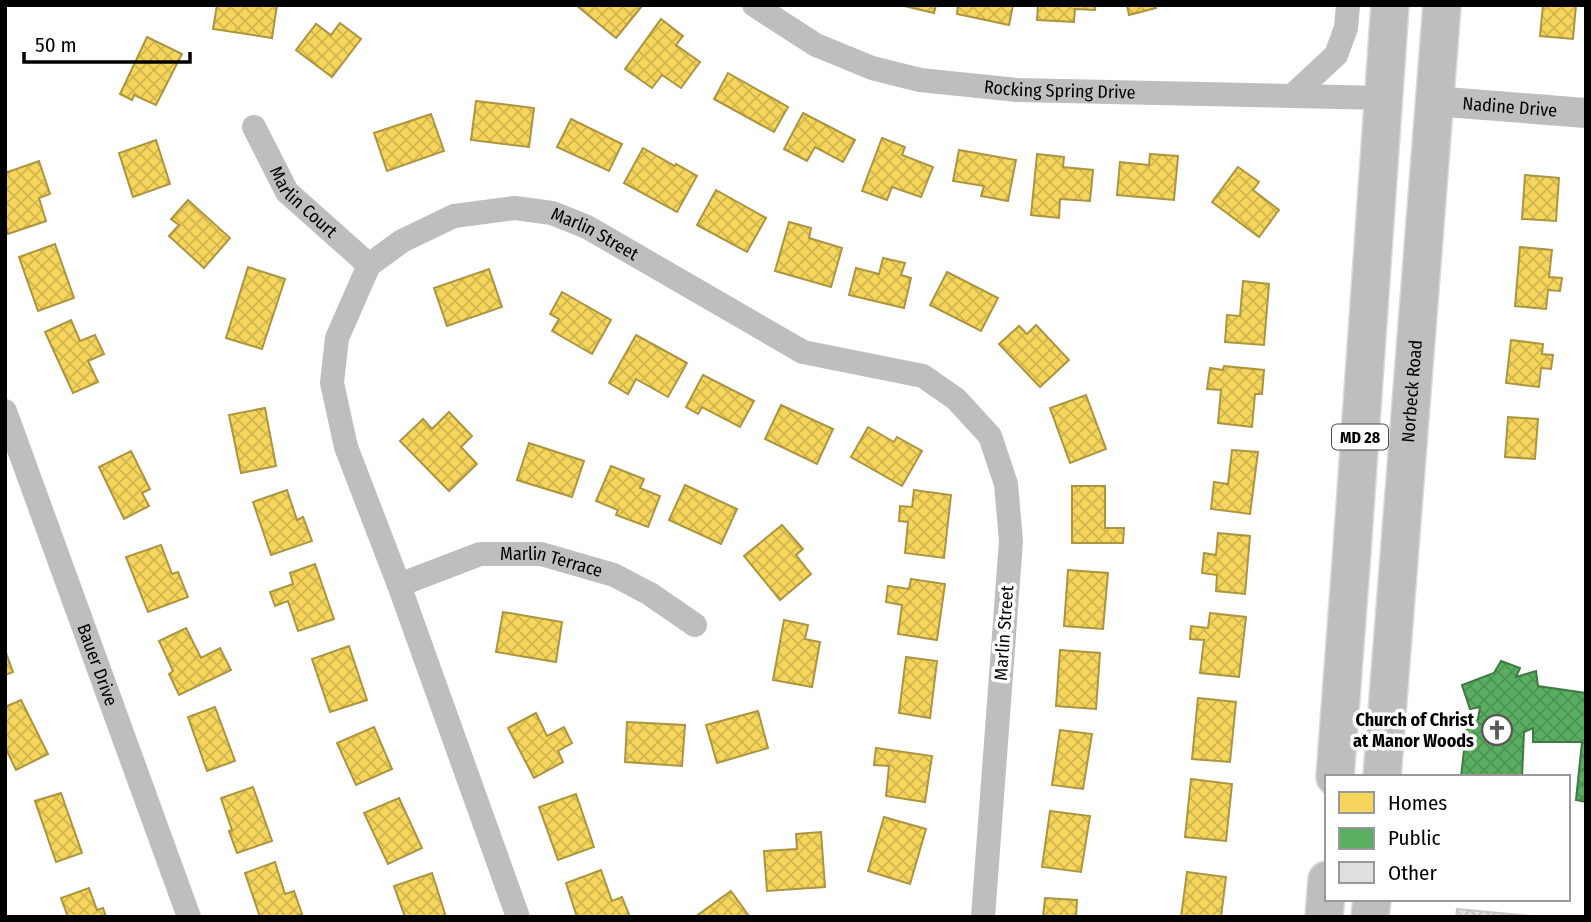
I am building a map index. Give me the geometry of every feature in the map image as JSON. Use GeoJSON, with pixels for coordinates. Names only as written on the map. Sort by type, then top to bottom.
{"type":"FeatureCollection","features":[{"type":"Feature","properties":{"kind":"main road","name":"MD 28"},"geometry":{"type":"LineString","coordinates":[[1335,775],[1383,97],[1393,5]]}},
{"type":"Feature","properties":{"kind":"main road"},"geometry":{"type":"LineString","coordinates":[[1393,5],[1407,59],[1405,80],[1433,102]]}},
{"type":"Feature","properties":{"kind":"main road","name":"Norbeck Road"},"geometry":{"type":"LineString","coordinates":[[1382,775],[1442,5]]}},
{"type":"Feature","properties":{"kind":"main road"},"geometry":{"type":"LineString","coordinates":[[1383,97],[1410,120],[1408,141],[1425,213]]}},
{"type":"Feature","properties":{"kind":"street","name":"Rocking Spring Drive"},"geometry":{"type":"LineString","coordinates":[[754,5],[816,45],[872,68],[920,80],[1017,90],[1383,97]]}},
{"type":"Feature","properties":{"kind":"street"},"geometry":{"type":"LineString","coordinates":[[1293,96],[1336,55],[1346,28],[1348,5]]}},
{"type":"Feature","properties":{"kind":"street","name":"Nadine Drive"},"geometry":{"type":"LineString","coordinates":[[1433,102],[1586,113]]}},
{"type":"Feature","properties":{"kind":"street","name":"Marlin Court"},"geometry":{"type":"LineString","coordinates":[[254,127],[287,192],[369,265]]}},
{"type":"Feature","properties":{"kind":"street","name":"Marlin Street"},"geometry":{"type":"LineString","coordinates":[[518,917],[399,585],[346,447],[332,383],[337,338],[369,265],[401,241],[454,216],[515,208],[552,214],[587,227],[803,352],[923,376],[956,399],[990,436],[1006,484],[1011,541],[983,917]]}},
{"type":"Feature","properties":{"kind":"street","name":"Bauer Drive"},"geometry":{"type":"LineString","coordinates":[[5,411],[189,917]]}},
{"type":"Feature","properties":{"kind":"street","name":"Marlin Terrace"},"geometry":{"type":"LineString","coordinates":[[399,585],[480,554],[541,554],[614,575],[650,594],[695,625]]}},
{"type":"Feature","properties":{"kind":"building: Homes"},"geometry":{"type":"Polygon","coordinates":[[[217,5],[277,5],[272,38],[213,29],[217,5]]]}},
{"type":"Feature","properties":{"kind":"building: Homes"},"geometry":{"type":"Polygon","coordinates":[[[576,5],[641,5],[642,6],[616,38],[576,5]]]}},
{"type":"Feature","properties":{"kind":"building: Homes"},"geometry":{"type":"Polygon","coordinates":[[[900,5],[936,5],[934,13],[900,5]]]}},
{"type":"Feature","properties":{"kind":"building: Homes"},"geometry":{"type":"Polygon","coordinates":[[[958,5],[1013,5],[1009,25],[957,14],[958,5]]]}},
{"type":"Feature","properties":{"kind":"building: Homes"},"geometry":{"type":"Polygon","coordinates":[[[1038,5],[1095,5],[1095,10],[1075,9],[1074,22],[1037,20],[1038,5]]]}},
{"type":"Feature","properties":{"kind":"building: Homes"},"geometry":{"type":"Polygon","coordinates":[[[1127,5],[1155,5],[1156,8],[1129,15],[1127,5]]]}},
{"type":"Feature","properties":{"kind":"building: Homes"},"geometry":{"type":"Polygon","coordinates":[[[1543,5],[1576,5],[1573,39],[1540,36],[1543,5]]]}},
{"type":"Feature","properties":{"kind":"building: Homes"},"geometry":{"type":"Polygon","coordinates":[[[661,19],[683,36],[676,45],[700,62],[681,88],[662,75],[652,88],[625,69],[661,19]]]}},
{"type":"Feature","properties":{"kind":"building: Homes"},"geometry":{"type":"Polygon","coordinates":[[[340,23],[361,39],[332,77],[296,50],[316,24],[331,35],[340,23]]]}},
{"type":"Feature","properties":{"kind":"building: Homes"},"geometry":{"type":"Polygon","coordinates":[[[147,37],[182,54],[156,105],[134,95],[132,100],[120,94],[147,37]]]}},
{"type":"Feature","properties":{"kind":"building: Homes"},"geometry":{"type":"Polygon","coordinates":[[[728,73],[788,107],[774,132],[714,99],[728,73]]]}},
{"type":"Feature","properties":{"kind":"building: Homes"},"geometry":{"type":"Polygon","coordinates":[[[476,101],[534,108],[529,147],[471,140],[476,101]]]}},
{"type":"Feature","properties":{"kind":"building: Homes"},"geometry":{"type":"Polygon","coordinates":[[[803,113],[855,140],[843,162],[815,147],[807,161],[784,149],[803,113]]]}},
{"type":"Feature","properties":{"kind":"building: Homes"},"geometry":{"type":"Polygon","coordinates":[[[431,114],[444,151],[387,171],[374,133],[431,114]]]}},
{"type":"Feature","properties":{"kind":"building: Homes"},"geometry":{"type":"Polygon","coordinates":[[[571,119],[622,144],[609,171],[557,147],[571,119]]]}},
{"type":"Feature","properties":{"kind":"building: Homes"},"geometry":{"type":"Polygon","coordinates":[[[882,138],[905,147],[902,155],[933,167],[921,197],[892,187],[887,200],[862,191],[882,138]]]}},
{"type":"Feature","properties":{"kind":"building: Homes"},"geometry":{"type":"Polygon","coordinates":[[[156,140],[170,184],[133,197],[119,153],[156,140]]]}},
{"type":"Feature","properties":{"kind":"building: Homes"},"geometry":{"type":"Polygon","coordinates":[[[643,148],[697,176],[677,212],[624,183],[643,148]]]}},
{"type":"Feature","properties":{"kind":"building: Homes"},"geometry":{"type":"Polygon","coordinates":[[[959,150],[1016,160],[1008,201],[981,196],[984,186],[953,181],[959,150]]]}},
{"type":"Feature","properties":{"kind":"building: Homes"},"geometry":{"type":"Polygon","coordinates":[[[1037,154],[1064,157],[1063,167],[1093,170],[1090,201],[1060,199],[1059,218],[1031,215],[1037,154]]]}},
{"type":"Feature","properties":{"kind":"building: Homes"},"geometry":{"type":"Polygon","coordinates":[[[1150,154],[1178,156],[1174,200],[1117,195],[1120,162],[1149,165],[1150,154]]]}},
{"type":"Feature","properties":{"kind":"building: Homes"},"geometry":{"type":"Polygon","coordinates":[[[39,161],[50,194],[39,198],[46,221],[8,234],[5,224],[5,173],[39,161]]]}},
{"type":"Feature","properties":{"kind":"building: Homes"},"geometry":{"type":"Polygon","coordinates":[[[1238,167],[1259,182],[1253,190],[1279,210],[1259,237],[1212,202],[1238,167]]]}},
{"type":"Feature","properties":{"kind":"building: Homes"},"geometry":{"type":"Polygon","coordinates":[[[1525,175],[1559,178],[1556,221],[1522,219],[1525,175]]]}},
{"type":"Feature","properties":{"kind":"building: Homes"},"geometry":{"type":"Polygon","coordinates":[[[716,190],[766,218],[747,252],[697,225],[716,190]]]}},
{"type":"Feature","properties":{"kind":"building: Homes"},"geometry":{"type":"Polygon","coordinates":[[[188,200],[230,238],[204,268],[169,236],[179,225],[171,219],[188,200]]]}},
{"type":"Feature","properties":{"kind":"building: Homes"},"geometry":{"type":"Polygon","coordinates":[[[789,222],[811,228],[809,238],[842,248],[831,287],[775,271],[789,222]]]}},
{"type":"Feature","properties":{"kind":"building: Homes"},"geometry":{"type":"Polygon","coordinates":[[[55,244],[74,298],[38,311],[19,257],[55,244]]]}},
{"type":"Feature","properties":{"kind":"building: Homes"},"geometry":{"type":"Polygon","coordinates":[[[1520,247],[1552,250],[1549,277],[1562,278],[1560,291],[1548,290],[1546,309],[1515,306],[1520,247]]]}},
{"type":"Feature","properties":{"kind":"building: Homes"},"geometry":{"type":"Polygon","coordinates":[[[883,258],[905,263],[901,275],[911,278],[904,308],[849,295],[856,268],[879,274],[883,258]]]}},
{"type":"Feature","properties":{"kind":"building: Homes"},"geometry":{"type":"Polygon","coordinates":[[[248,267],[285,279],[262,349],[226,338],[248,267]]]}},
{"type":"Feature","properties":{"kind":"building: Homes"},"geometry":{"type":"Polygon","coordinates":[[[489,269],[502,307],[447,326],[434,288],[489,269]]]}},
{"type":"Feature","properties":{"kind":"building: Homes"},"geometry":{"type":"Polygon","coordinates":[[[947,272],[998,298],[981,331],[930,305],[947,272]]]}},
{"type":"Feature","properties":{"kind":"building: Homes"},"geometry":{"type":"Polygon","coordinates":[[[1243,281],[1269,284],[1264,345],[1225,342],[1227,315],[1240,316],[1243,281]]]}},
{"type":"Feature","properties":{"kind":"building: Homes"},"geometry":{"type":"Polygon","coordinates":[[[562,292],[611,320],[592,354],[552,331],[559,319],[550,314],[562,292]]]}},
{"type":"Feature","properties":{"kind":"building: Homes"},"geometry":{"type":"Polygon","coordinates":[[[71,320],[80,341],[95,335],[104,354],[88,361],[98,382],[73,393],[45,332],[71,320]]]}},
{"type":"Feature","properties":{"kind":"building: Homes"},"geometry":{"type":"Polygon","coordinates":[[[1036,325],[1069,360],[1040,387],[999,344],[1019,326],[1027,334],[1036,325]]]}},
{"type":"Feature","properties":{"kind":"building: Homes"},"geometry":{"type":"Polygon","coordinates":[[[636,335],[687,363],[668,397],[636,379],[628,394],[609,383],[636,335]]]}},
{"type":"Feature","properties":{"kind":"building: Homes"},"geometry":{"type":"Polygon","coordinates":[[[1511,340],[1543,344],[1542,354],[1553,355],[1551,369],[1541,368],[1539,387],[1506,383],[1511,340]]]}},
{"type":"Feature","properties":{"kind":"building: Homes"},"geometry":{"type":"Polygon","coordinates":[[[1224,366],[1264,370],[1262,394],[1255,394],[1252,427],[1218,423],[1221,390],[1207,389],[1210,368],[1223,370],[1224,366]]]}},
{"type":"Feature","properties":{"kind":"building: Homes"},"geometry":{"type":"Polygon","coordinates":[[[703,375],[754,401],[740,427],[702,407],[698,414],[686,407],[703,375]]]}},
{"type":"Feature","properties":{"kind":"building: Homes"},"geometry":{"type":"Polygon","coordinates":[[[1086,395],[1106,449],[1070,463],[1050,408],[1086,395]]]}},
{"type":"Feature","properties":{"kind":"building: Homes"},"geometry":{"type":"Polygon","coordinates":[[[781,405],[833,429],[817,464],[765,439],[781,405]]]}},
{"type":"Feature","properties":{"kind":"building: Homes"},"geometry":{"type":"Polygon","coordinates":[[[265,408],[276,466],[241,473],[229,415],[265,408]]]}},
{"type":"Feature","properties":{"kind":"building: Homes"},"geometry":{"type":"Polygon","coordinates":[[[449,412],[472,436],[461,447],[477,464],[449,491],[400,441],[423,419],[432,429],[449,412]]]}},
{"type":"Feature","properties":{"kind":"building: Homes"},"geometry":{"type":"Polygon","coordinates":[[[1508,417],[1538,419],[1535,459],[1505,457],[1508,417]]]}},
{"type":"Feature","properties":{"kind":"building: Homes"},"geometry":{"type":"Polygon","coordinates":[[[868,427],[894,442],[897,437],[922,451],[902,486],[851,457],[868,427]]]}},
{"type":"Feature","properties":{"kind":"building: Homes"},"geometry":{"type":"Polygon","coordinates":[[[529,443],[584,461],[572,497],[517,480],[529,443]]]}},
{"type":"Feature","properties":{"kind":"building: Homes"},"geometry":{"type":"Polygon","coordinates":[[[1232,450],[1258,452],[1250,514],[1211,509],[1214,482],[1228,484],[1232,450]]]}},
{"type":"Feature","properties":{"kind":"building: Homes"},"geometry":{"type":"Polygon","coordinates":[[[131,451],[150,489],[142,493],[149,506],[124,519],[99,467],[131,451]]]}},
{"type":"Feature","properties":{"kind":"building: Homes"},"geometry":{"type":"Polygon","coordinates":[[[611,466],[644,479],[640,488],[660,496],[648,527],[616,515],[618,510],[596,501],[611,466]]]}},
{"type":"Feature","properties":{"kind":"building: Homes"},"geometry":{"type":"Polygon","coordinates":[[[685,485],[737,509],[721,544],[669,520],[685,485]]]}},
{"type":"Feature","properties":{"kind":"building: Homes"},"geometry":{"type":"Polygon","coordinates":[[[1072,486],[1105,486],[1105,528],[1124,528],[1123,543],[1072,543],[1072,486]]]}},
{"type":"Feature","properties":{"kind":"building: Homes"},"geometry":{"type":"Polygon","coordinates":[[[287,490],[297,520],[303,517],[312,541],[271,555],[253,502],[287,490]]]}},
{"type":"Feature","properties":{"kind":"building: Homes"},"geometry":{"type":"Polygon","coordinates":[[[914,490],[951,495],[944,558],[905,553],[908,522],[899,521],[900,506],[912,507],[914,490]]]}},
{"type":"Feature","properties":{"kind":"building: Homes"},"geometry":{"type":"Polygon","coordinates":[[[782,525],[803,549],[796,555],[811,574],[780,600],[744,556],[782,525]]]}},
{"type":"Feature","properties":{"kind":"building: Homes"},"geometry":{"type":"Polygon","coordinates":[[[1218,533],[1250,536],[1245,594],[1216,591],[1217,575],[1202,573],[1204,553],[1216,555],[1218,533]]]}},
{"type":"Feature","properties":{"kind":"building: Homes"},"geometry":{"type":"Polygon","coordinates":[[[161,545],[172,574],[178,572],[188,597],[148,612],[126,557],[161,545]]]}},
{"type":"Feature","properties":{"kind":"building: Homes"},"geometry":{"type":"Polygon","coordinates":[[[315,564],[334,619],[298,631],[288,601],[275,606],[270,592],[293,584],[290,573],[315,564]]]}},
{"type":"Feature","properties":{"kind":"building: Homes"},"geometry":{"type":"Polygon","coordinates":[[[1068,570],[1108,573],[1103,629],[1064,626],[1068,570]]]}},
{"type":"Feature","properties":{"kind":"building: Homes"},"geometry":{"type":"Polygon","coordinates":[[[911,579],[945,584],[937,640],[898,634],[902,605],[886,602],[888,586],[909,589],[911,579]]]}},
{"type":"Feature","properties":{"kind":"building: Homes"},"geometry":{"type":"Polygon","coordinates":[[[503,612],[562,622],[556,662],[496,652],[503,612]]]}},
{"type":"Feature","properties":{"kind":"building: Homes"},"geometry":{"type":"Polygon","coordinates":[[[1210,613],[1246,617],[1239,677],[1200,673],[1204,640],[1190,639],[1191,626],[1208,628],[1210,613]]]}},
{"type":"Feature","properties":{"kind":"building: Homes"},"geometry":{"type":"Polygon","coordinates":[[[784,620],[808,625],[805,639],[820,642],[812,687],[773,680],[784,620]]]}},
{"type":"Feature","properties":{"kind":"building: Homes"},"geometry":{"type":"Polygon","coordinates":[[[186,628],[201,658],[220,648],[231,670],[179,695],[169,674],[173,671],[159,641],[186,628]]]}},
{"type":"Feature","properties":{"kind":"building: Homes"},"geometry":{"type":"Polygon","coordinates":[[[349,646],[367,700],[330,712],[312,659],[349,646]]]}},
{"type":"Feature","properties":{"kind":"building: Homes"},"geometry":{"type":"Polygon","coordinates":[[[5,650],[13,672],[5,675],[5,650]]]}},
{"type":"Feature","properties":{"kind":"building: Homes"},"geometry":{"type":"Polygon","coordinates":[[[1060,650],[1100,653],[1096,709],[1056,706],[1060,650]]]}},
{"type":"Feature","properties":{"kind":"building: Homes"},"geometry":{"type":"Polygon","coordinates":[[[906,657],[937,661],[930,718],[899,713],[906,657]]]}},
{"type":"Feature","properties":{"kind":"building: Homes"},"geometry":{"type":"Polygon","coordinates":[[[1198,698],[1236,702],[1230,762],[1192,759],[1198,698]]]}},
{"type":"Feature","properties":{"kind":"building: Homes"},"geometry":{"type":"Polygon","coordinates":[[[21,700],[48,754],[16,770],[5,747],[5,707],[21,700]]]}},
{"type":"Feature","properties":{"kind":"building: Homes"},"geometry":{"type":"Polygon","coordinates":[[[215,707],[235,761],[207,771],[188,717],[215,707]]]}},
{"type":"Feature","properties":{"kind":"building: Homes"},"geometry":{"type":"Polygon","coordinates":[[[758,711],[768,748],[717,763],[706,725],[758,711]]]}},
{"type":"Feature","properties":{"kind":"building: Homes"},"geometry":{"type":"Polygon","coordinates":[[[536,713],[547,736],[564,727],[572,743],[558,751],[563,762],[534,778],[508,728],[536,713]]]}},
{"type":"Feature","properties":{"kind":"building: Homes"},"geometry":{"type":"Polygon","coordinates":[[[627,722],[685,725],[682,766],[625,762],[627,722]]]}},
{"type":"Feature","properties":{"kind":"building: Homes"},"geometry":{"type":"Polygon","coordinates":[[[374,727],[392,769],[356,785],[337,743],[374,727]]]}},
{"type":"Feature","properties":{"kind":"building: Homes"},"geometry":{"type":"Polygon","coordinates":[[[1060,730],[1092,734],[1083,789],[1052,785],[1060,730]]]}},
{"type":"Feature","properties":{"kind":"building: Homes"},"geometry":{"type":"Polygon","coordinates":[[[876,748],[932,756],[925,802],[886,796],[889,766],[874,765],[876,748]]]}},
{"type":"Feature","properties":{"kind":"building: Homes"},"geometry":{"type":"Polygon","coordinates":[[[1191,779],[1232,784],[1226,841],[1185,837],[1191,779]]]}},
{"type":"Feature","properties":{"kind":"building: Homes"},"geometry":{"type":"Polygon","coordinates":[[[253,787],[272,841],[237,853],[221,798],[253,787]]]}},
{"type":"Feature","properties":{"kind":"building: Homes"},"geometry":{"type":"Polygon","coordinates":[[[61,793],[82,853],[56,862],[35,801],[61,793]]]}},
{"type":"Feature","properties":{"kind":"building: Homes"},"geometry":{"type":"Polygon","coordinates":[[[576,794],[594,847],[558,860],[539,807],[576,794]]]}},
{"type":"Feature","properties":{"kind":"building: Homes"},"geometry":{"type":"Polygon","coordinates":[[[399,798],[422,848],[388,864],[364,813],[399,798]]]}},
{"type":"Feature","properties":{"kind":"building: Homes"},"geometry":{"type":"Polygon","coordinates":[[[1050,811],[1090,816],[1081,872],[1042,867],[1050,811]]]}},
{"type":"Feature","properties":{"kind":"building: Homes"},"geometry":{"type":"Polygon","coordinates":[[[884,817],[926,829],[910,884],[868,871],[884,817]]]}},
{"type":"Feature","properties":{"kind":"building: Homes"},"geometry":{"type":"Polygon","coordinates":[[[821,832],[825,887],[767,891],[764,851],[797,849],[796,834],[821,832]]]}},
{"type":"Feature","properties":{"kind":"building: Homes"},"geometry":{"type":"Polygon","coordinates":[[[275,862],[285,894],[294,891],[302,914],[294,917],[260,917],[245,873],[275,862]]]}},
{"type":"Feature","properties":{"kind":"building: Homes"},"geometry":{"type":"Polygon","coordinates":[[[601,870],[612,901],[622,897],[630,917],[577,917],[566,883],[601,870]]]}},
{"type":"Feature","properties":{"kind":"building: Homes"},"geometry":{"type":"Polygon","coordinates":[[[1187,872],[1226,877],[1221,917],[1181,917],[1187,872]]]}},
{"type":"Feature","properties":{"kind":"building: Homes"},"geometry":{"type":"Polygon","coordinates":[[[432,873],[446,917],[405,917],[394,886],[432,873]]]}},
{"type":"Feature","properties":{"kind":"building: Homes"},"geometry":{"type":"Polygon","coordinates":[[[89,888],[97,910],[103,908],[106,917],[68,917],[61,898],[89,888]]]}},
{"type":"Feature","properties":{"kind":"building: Homes"},"geometry":{"type":"Polygon","coordinates":[[[731,891],[749,916],[695,917],[731,891]]]}},
{"type":"Feature","properties":{"kind":"building: Homes"},"geometry":{"type":"Polygon","coordinates":[[[1045,898],[1077,900],[1076,917],[1043,917],[1045,898]]]}},
{"type":"Feature","properties":{"kind":"building: Public","name":"Church of Christ at Manor Woods"},"geometry":{"type":"Polygon","coordinates":[[[1501,661],[1520,668],[1516,677],[1536,671],[1538,686],[1586,693],[1586,802],[1576,800],[1582,742],[1533,742],[1533,728],[1524,732],[1522,775],[1461,775],[1468,715],[1478,719],[1480,707],[1470,709],[1462,685],[1494,673],[1501,661]]]}},
{"type":"Feature","properties":{"kind":"building: Other"},"geometry":{"type":"Polygon","coordinates":[[[1457,909],[1542,917],[1456,917],[1457,909]]]}},
{"type":"Feature","properties":{"kind":"place","name":"Church of Christ at Manor Woods"},"geometry":{"type":"Point","coordinates":[1497,730]}}]}
